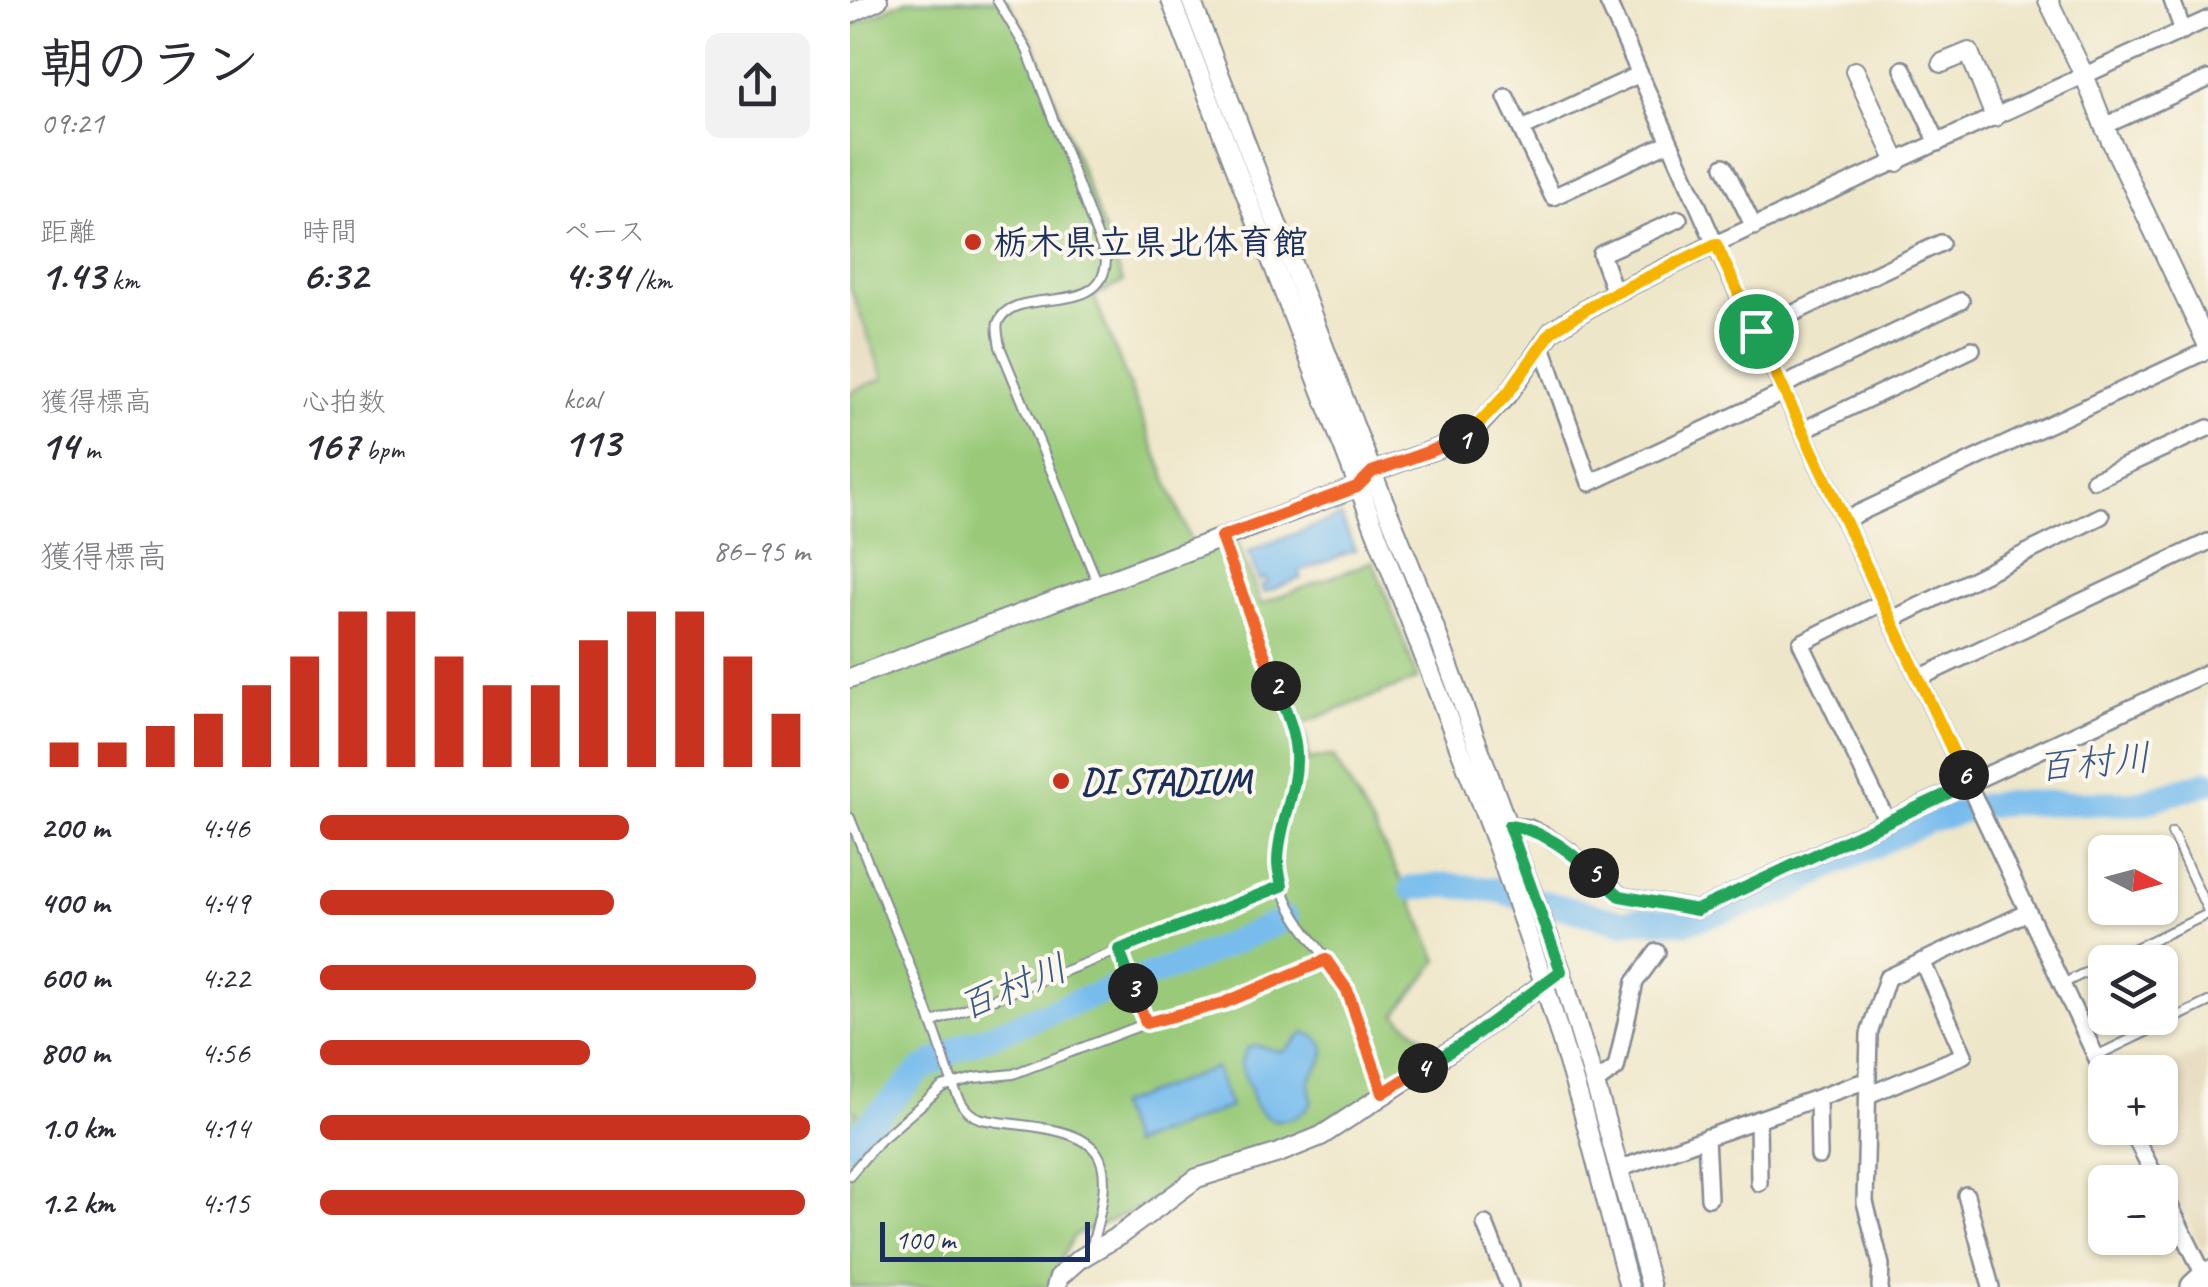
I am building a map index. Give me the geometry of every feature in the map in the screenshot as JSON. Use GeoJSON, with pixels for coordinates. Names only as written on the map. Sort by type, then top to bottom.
{"type":"FeatureCollection","features":[{"type":"Feature","properties":{"kind":"street"},"geometry":{"type":"LineString","coordinates":[[850,14],[878,0]]}},
{"type":"Feature","properties":{"kind":"street"},"geometry":{"type":"LineString","coordinates":[[1171,0],[1508,877],[1582,1108],[1629,1287]]}},
{"type":"Feature","properties":{"kind":"street"},"geometry":{"type":"LineString","coordinates":[[1192,0],[1427,607],[1561,971],[1652,1287]]}},
{"type":"Feature","properties":{"kind":"street"},"geometry":{"type":"LineString","coordinates":[[1607,0],[1756,331],[2096,1055]]}},
{"type":"Feature","properties":{"kind":"street"},"geometry":{"type":"LineString","coordinates":[[1844,520],[2208,348],[2048,0]]}},
{"type":"Feature","properties":{"kind":"street"},"geometry":{"type":"LineString","coordinates":[[2172,0],[2183,31]]}},
{"type":"Feature","properties":{"kind":"street"},"geometry":{"type":"LineString","coordinates":[[850,678],[1357,487],[1372,472],[1467,438],[1508,393],[1552,331],[1615,293],[2208,20]]}},
{"type":"Feature","properties":{"kind":"street"},"geometry":{"type":"LineString","coordinates":[[1942,64],[1969,52],[1995,117]]}},
{"type":"Feature","properties":{"kind":"street"},"geometry":{"type":"LineString","coordinates":[[1903,69],[1938,143]]}},
{"type":"Feature","properties":{"kind":"street"},"geometry":{"type":"LineString","coordinates":[[1856,71],[1897,162]]}},
{"type":"Feature","properties":{"kind":"street"},"geometry":{"type":"LineString","coordinates":[[1522,129],[1640,74]]}},
{"type":"Feature","properties":{"kind":"street"},"geometry":{"type":"LineString","coordinates":[[2104,126],[2208,79]]}},
{"type":"Feature","properties":{"kind":"street"},"geometry":{"type":"LineString","coordinates":[[1506,97],[1553,197],[1670,142]]}},
{"type":"Feature","properties":{"kind":"street"},"geometry":{"type":"LineString","coordinates":[[1724,166],[1754,227]]}},
{"type":"Feature","properties":{"kind":"street"},"geometry":{"type":"LineString","coordinates":[[1615,293],[1600,254],[1679,219]]}},
{"type":"Feature","properties":{"kind":"street"},"geometry":{"type":"LineString","coordinates":[[1756,331],[1941,243]]}},
{"type":"Feature","properties":{"kind":"street"},"geometry":{"type":"LineString","coordinates":[[1542,346],[1590,483],[1960,300]]}},
{"type":"Feature","properties":{"kind":"street"},"geometry":{"type":"LineString","coordinates":[[1803,430],[1972,349]]}},
{"type":"Feature","properties":{"kind":"street"},"geometry":{"type":"LineString","coordinates":[[2094,480],[2208,428]]}},
{"type":"Feature","properties":{"kind":"street"},"geometry":{"type":"LineString","coordinates":[[1891,620],[2101,516]]}},
{"type":"Feature","properties":{"kind":"street"},"geometry":{"type":"LineString","coordinates":[[1919,678],[2208,542]]}},
{"type":"Feature","properties":{"kind":"street"},"geometry":{"type":"LineString","coordinates":[[1883,602],[1801,643],[1887,822]]}},
{"type":"Feature","properties":{"kind":"street"},"geometry":{"type":"LineString","coordinates":[[1509,826],[1529,828],[1558,844],[1620,896],[1697,910],[1887,822],[1971,790],[2208,672]]}},
{"type":"Feature","properties":{"kind":"street"},"geometry":{"type":"LineString","coordinates":[[1880,1287],[1881,1265],[1865,1202],[1863,1089],[1869,1034],[1886,978],[2028,912]]}},
{"type":"Feature","properties":{"kind":"street"},"geometry":{"type":"LineString","coordinates":[[1595,1083],[1616,1068],[1635,982],[1658,952]]}},
{"type":"Feature","properties":{"kind":"street"},"geometry":{"type":"LineString","coordinates":[[1619,1168],[1818,1098],[1863,1089],[1964,1055],[1922,961]]}},
{"type":"Feature","properties":{"kind":"street"},"geometry":{"type":"LineString","coordinates":[[1056,1287],[1066,1270],[1197,1178],[1320,1136],[1468,1040],[1561,971]]}},
{"type":"Feature","properties":{"kind":"street"},"geometry":{"type":"LineString","coordinates":[[1818,1098],[1819,1156]]}},
{"type":"Feature","properties":{"kind":"street"},"geometry":{"type":"LineString","coordinates":[[1758,1119],[1759,1183]]}},
{"type":"Feature","properties":{"kind":"street"},"geometry":{"type":"LineString","coordinates":[[1706,1138],[1709,1198]]}},
{"type":"Feature","properties":{"kind":"street"},"geometry":{"type":"LineString","coordinates":[[1966,1194],[1991,1287]]}},
{"type":"Feature","properties":{"kind":"street"},"geometry":{"type":"LineString","coordinates":[[1485,1224],[1510,1287]]}},
{"type":"Feature","properties":{"kind":"street"},"geometry":{"type":"LineString","coordinates":[[2178,1225],[2204,1280]]}},
{"type":"Feature","properties":{"kind":"lane"},"geometry":{"type":"LineString","coordinates":[[997,0],[1028,50],[1106,259],[1102,280],[1086,292],[1012,307],[997,326],[1000,347],[1098,586]]}},
{"type":"Feature","properties":{"kind":"lane"},"geometry":{"type":"LineString","coordinates":[[1221,537],[1294,736],[1294,783],[1278,862],[1282,886],[1347,990],[1383,1093]]}},
{"type":"Feature","properties":{"kind":"lane"},"geometry":{"type":"LineString","coordinates":[[850,818],[966,1112],[981,1120],[1060,1132],[1086,1141],[1103,1163],[1104,1180],[1090,1252]]}},
{"type":"Feature","properties":{"kind":"lane"},"geometry":{"type":"LineString","coordinates":[[2142,945],[2208,912],[2172,833]]}},
{"type":"Feature","properties":{"kind":"lane"},"geometry":{"type":"LineString","coordinates":[[931,1023],[1282,886]]}},
{"type":"Feature","properties":{"kind":"lane"},"geometry":{"type":"LineString","coordinates":[[1119,950],[1146,1023]]}},
{"type":"Feature","properties":{"kind":"lane"},"geometry":{"type":"LineString","coordinates":[[850,1175],[877,1144],[942,1087],[974,1078],[1014,1074],[1146,1023],[1224,1003],[1326,960]]}},
{"type":"Feature","properties":{"kind":"lane"},"geometry":{"type":"LineString","coordinates":[[2062,984],[2088,972]]}},
{"type":"Feature","properties":{"kind":"lane"},"geometry":{"type":"LineString","coordinates":[[2098,1055],[2208,1002]]}},
{"type":"Feature","properties":{"kind":"shaded area"},"geometry":{"type":"Polygon","coordinates":[[[850,287],[884,378],[850,392],[850,287]]]}},
{"type":"Feature","properties":{"kind":"shaded area"},"geometry":{"type":"Polygon","coordinates":[[[2208,1048],[2208,1241],[2201,1248],[2178,1200],[2178,1165],[2161,1165],[2151,1145],[2178,1145],[2178,1062],[2208,1048]]]}},
{"type":"Feature","properties":{"kind":"green space"},"geometry":{"type":"Polygon","coordinates":[[[906,0],[1007,0],[1035,47],[1123,282],[1094,296],[1197,557],[1236,540],[1261,604],[1373,561],[1418,679],[1301,724],[1309,760],[1333,756],[1376,831],[1438,961],[1396,1014],[1435,1048],[1318,1130],[1184,1178],[1144,1206],[1074,1236],[1053,1274],[1051,1287],[850,1287],[850,1120],[857,1112],[850,1110],[850,392],[884,378],[850,287],[850,27],[906,0]]]}},
{"type":"Feature","properties":{"kind":"water"},"geometry":{"type":"Polygon","coordinates":[[[1341,516],[1355,550],[1299,572],[1301,578],[1264,593],[1261,586],[1268,583],[1265,578],[1259,581],[1248,552],[1341,516]]]}},
{"type":"Feature","properties":{"kind":"water"},"geometry":{"type":"Polygon","coordinates":[[[1305,1033],[1316,1037],[1324,1048],[1324,1058],[1310,1080],[1312,1102],[1294,1117],[1271,1119],[1255,1104],[1242,1069],[1243,1057],[1247,1048],[1256,1045],[1282,1052],[1305,1033]]]}},
{"type":"Feature","properties":{"kind":"water"},"geometry":{"type":"Polygon","coordinates":[[[1215,1068],[1230,1107],[1131,1145],[1117,1105],[1215,1068]]]}},
{"type":"Feature","properties":{"kind":"waterway","name":"百村川"},"geometry":{"type":"LineString","coordinates":[[1412,888],[1448,885],[1495,890],[1622,922],[1685,922],[1783,893],[1822,870],[1927,821],[1983,806],[2140,803],[2208,782]]}},
{"type":"Feature","properties":{"kind":"waterway","name":"百村川"},"geometry":{"type":"LineString","coordinates":[[850,1143],[921,1070],[963,1046],[1187,962],[1286,919]]}},
{"type":"Feature","properties":{"kind":"place","name":"栃木県立県北体育館"},"geometry":{"type":"Point","coordinates":[973,242]}},
{"type":"Feature","properties":{"kind":"place","name":"DI STADIUM"},"geometry":{"type":"Point","coordinates":[1061,781]}},
{"type":"Feature","properties":{"kind":"route"},"geometry":{"type":"LineString","coordinates":[[1716,244],[1756,331],[1968,784],[1697,910],[1620,896],[1569,850],[1529,828],[1509,826],[1561,971],[1468,1040],[1383,1093],[1347,990],[1326,960],[1224,1003],[1146,1023],[1119,950],[1282,886],[1278,862],[1294,783],[1294,736],[1221,537],[1357,487],[1372,472],[1467,438],[1508,393],[1552,331],[1601,300],[1716,244]]}}]}
